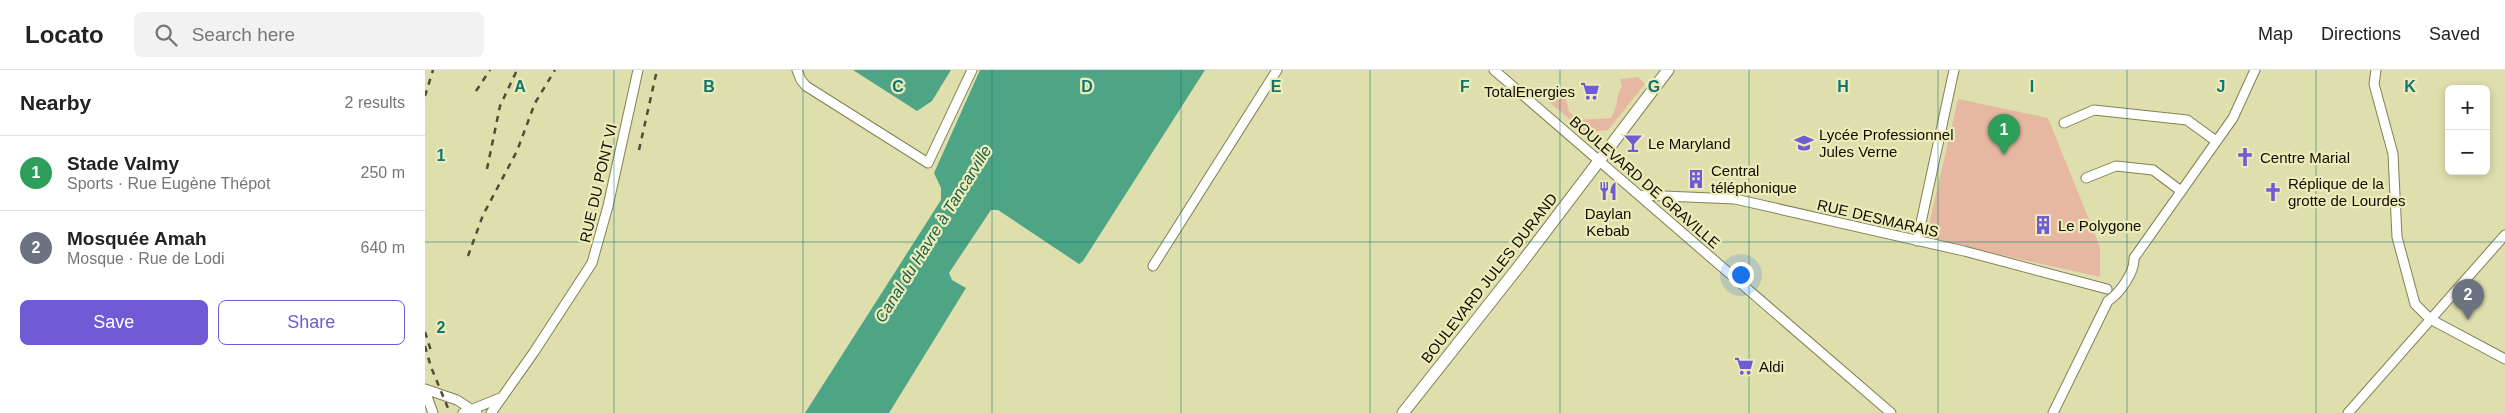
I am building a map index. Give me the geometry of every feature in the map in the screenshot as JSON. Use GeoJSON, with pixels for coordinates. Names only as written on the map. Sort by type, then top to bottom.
{"type":"FeatureCollection","features":[{"type":"Feature","properties":{"kind":"main road","name":"BOULEVARD JULES DURAND"},"geometry":{"type":"LineString","coordinates":[[1403,413],[1520,266],[1668,70]]}},
{"type":"Feature","properties":{"kind":"street","name":"RUE DU PONT VI"},"geometry":{"type":"LineString","coordinates":[[491,413],[534,352],[592,263],[606,215],[638,70]]}},
{"type":"Feature","properties":{"kind":"street"},"geometry":{"type":"LineString","coordinates":[[797,70],[801,80],[807,86],[929,163],[972,70]]}},
{"type":"Feature","properties":{"kind":"street"},"geometry":{"type":"LineString","coordinates":[[1153,266],[1277,70]]}},
{"type":"Feature","properties":{"kind":"street","name":"BOULEVARD DE GRAVILLE"},"geometry":{"type":"LineString","coordinates":[[1494,70],[1891,413]]}},
{"type":"Feature","properties":{"kind":"street"},"geometry":{"type":"LineString","coordinates":[[1917,241],[1954,70]]}},
{"type":"Feature","properties":{"kind":"street"},"geometry":{"type":"LineString","coordinates":[[2053,413],[2106,304],[2116,296],[2134,266],[2134,258],[2238,110],[2255,70]]}},
{"type":"Feature","properties":{"kind":"street"},"geometry":{"type":"LineString","coordinates":[[2376,70],[2374,84],[2393,154],[2397,237],[2415,304],[2430,319],[2505,359]]}},
{"type":"Feature","properties":{"kind":"street"},"geometry":{"type":"LineString","coordinates":[[2064,123],[2094,110],[2187,120],[2216,141]]}},
{"type":"Feature","properties":{"kind":"street"},"geometry":{"type":"LineString","coordinates":[[2086,178],[2116,166],[2153,170],[2181,191]]}},
{"type":"Feature","properties":{"kind":"street","name":"RUE DESMARAIS"},"geometry":{"type":"LineString","coordinates":[[1640,196],[1735,199],[1917,241],[2107,289]]}},
{"type":"Feature","properties":{"kind":"street"},"geometry":{"type":"LineString","coordinates":[[2348,413],[2505,234]]}},
{"type":"Feature","properties":{"kind":"street"},"geometry":{"type":"LineString","coordinates":[[425,390],[457,400],[475,411]]}},
{"type":"Feature","properties":{"kind":"street"},"geometry":{"type":"LineString","coordinates":[[425,390],[433,413]]}},
{"type":"Feature","properties":{"kind":"street"},"geometry":{"type":"LineString","coordinates":[[463,413],[475,411],[503,397]]}},
{"type":"Feature","properties":{"kind":"street"},"geometry":{"type":"LineString","coordinates":[[425,411],[429,413]]}},
{"type":"Feature","properties":{"kind":"shaded area"},"geometry":{"type":"Polygon","coordinates":[[[1638,77],[1645,84],[1608,130],[1585,132],[1535,90],[1563,89],[1569,111],[1578,120],[1611,118],[1622,86],[1620,79],[1638,77]]]}},
{"type":"Feature","properties":{"kind":"shaded area"},"geometry":{"type":"Polygon","coordinates":[[[1958,99],[2048,118],[2100,247],[2100,277],[1926,238],[1958,99]]]}},
{"type":"Feature","properties":{"kind":"water"},"geometry":{"type":"Polygon","coordinates":[[[853,70],[951,70],[932,101],[917,111],[853,70]]]}},
{"type":"Feature","properties":{"kind":"water","name":"Canal du Havre à Tancarville"},"geometry":{"type":"Polygon","coordinates":[[[980,70],[1205,70],[1083,261],[1079,264],[998,210],[991,210],[949,273],[952,280],[966,288],[889,413],[805,413],[941,200],[941,188],[934,173],[980,70]]]}},
{"type":"Feature","properties":{"kind":"railway"},"geometry":{"type":"LineString","coordinates":[[425,96],[433,70]]}},
{"type":"Feature","properties":{"kind":"railway"},"geometry":{"type":"LineString","coordinates":[[476,91],[490,70]]}},
{"type":"Feature","properties":{"kind":"railway"},"geometry":{"type":"LineString","coordinates":[[487,169],[500,106],[517,70]]}},
{"type":"Feature","properties":{"kind":"railway"},"geometry":{"type":"LineString","coordinates":[[468,256],[483,215],[517,151],[535,103],[555,70]]}},
{"type":"Feature","properties":{"kind":"railway"},"geometry":{"type":"LineString","coordinates":[[639,150],[657,70]]}},
{"type":"Feature","properties":{"kind":"railway"},"geometry":{"type":"LineString","coordinates":[[425,332],[431,351]]}},
{"type":"Feature","properties":{"kind":"railway"},"geometry":{"type":"LineString","coordinates":[[425,346],[431,367],[450,413]]}},
{"type":"Feature","properties":{"kind":"place","name":"TotalEnergies"},"geometry":{"type":"Point","coordinates":[1590,91]}},
{"type":"Feature","properties":{"kind":"place","name":"Le Maryland"},"geometry":{"type":"Point","coordinates":[1633,143]}},
{"type":"Feature","properties":{"kind":"place","name":"Lycée Professionnel Jules Verne"},"geometry":{"type":"Point","coordinates":[1804,143]}},
{"type":"Feature","properties":{"kind":"place","name":"Stade Valmy"},"geometry":{"type":"Point","coordinates":[2004,155]}},
{"type":"Feature","properties":{"kind":"place","name":"Centre Marial"},"geometry":{"type":"Point","coordinates":[2245,157]}},
{"type":"Feature","properties":{"kind":"place","name":"Central téléphonique"},"geometry":{"type":"Point","coordinates":[1696,179]}},
{"type":"Feature","properties":{"kind":"place","name":"Daylan Kebab"},"geometry":{"type":"Point","coordinates":[1608,191]}},
{"type":"Feature","properties":{"kind":"place","name":"Réplique de la grotte de Lourdes"},"geometry":{"type":"Point","coordinates":[2273,192]}},
{"type":"Feature","properties":{"kind":"place","name":"Le Polygone"},"geometry":{"type":"Point","coordinates":[2043,225]}},
{"type":"Feature","properties":{"kind":"place","name":"Mosquée Amah"},"geometry":{"type":"Point","coordinates":[2468,320]}},
{"type":"Feature","properties":{"kind":"place","name":"Aldi"},"geometry":{"type":"Point","coordinates":[1744,366]}}]}
